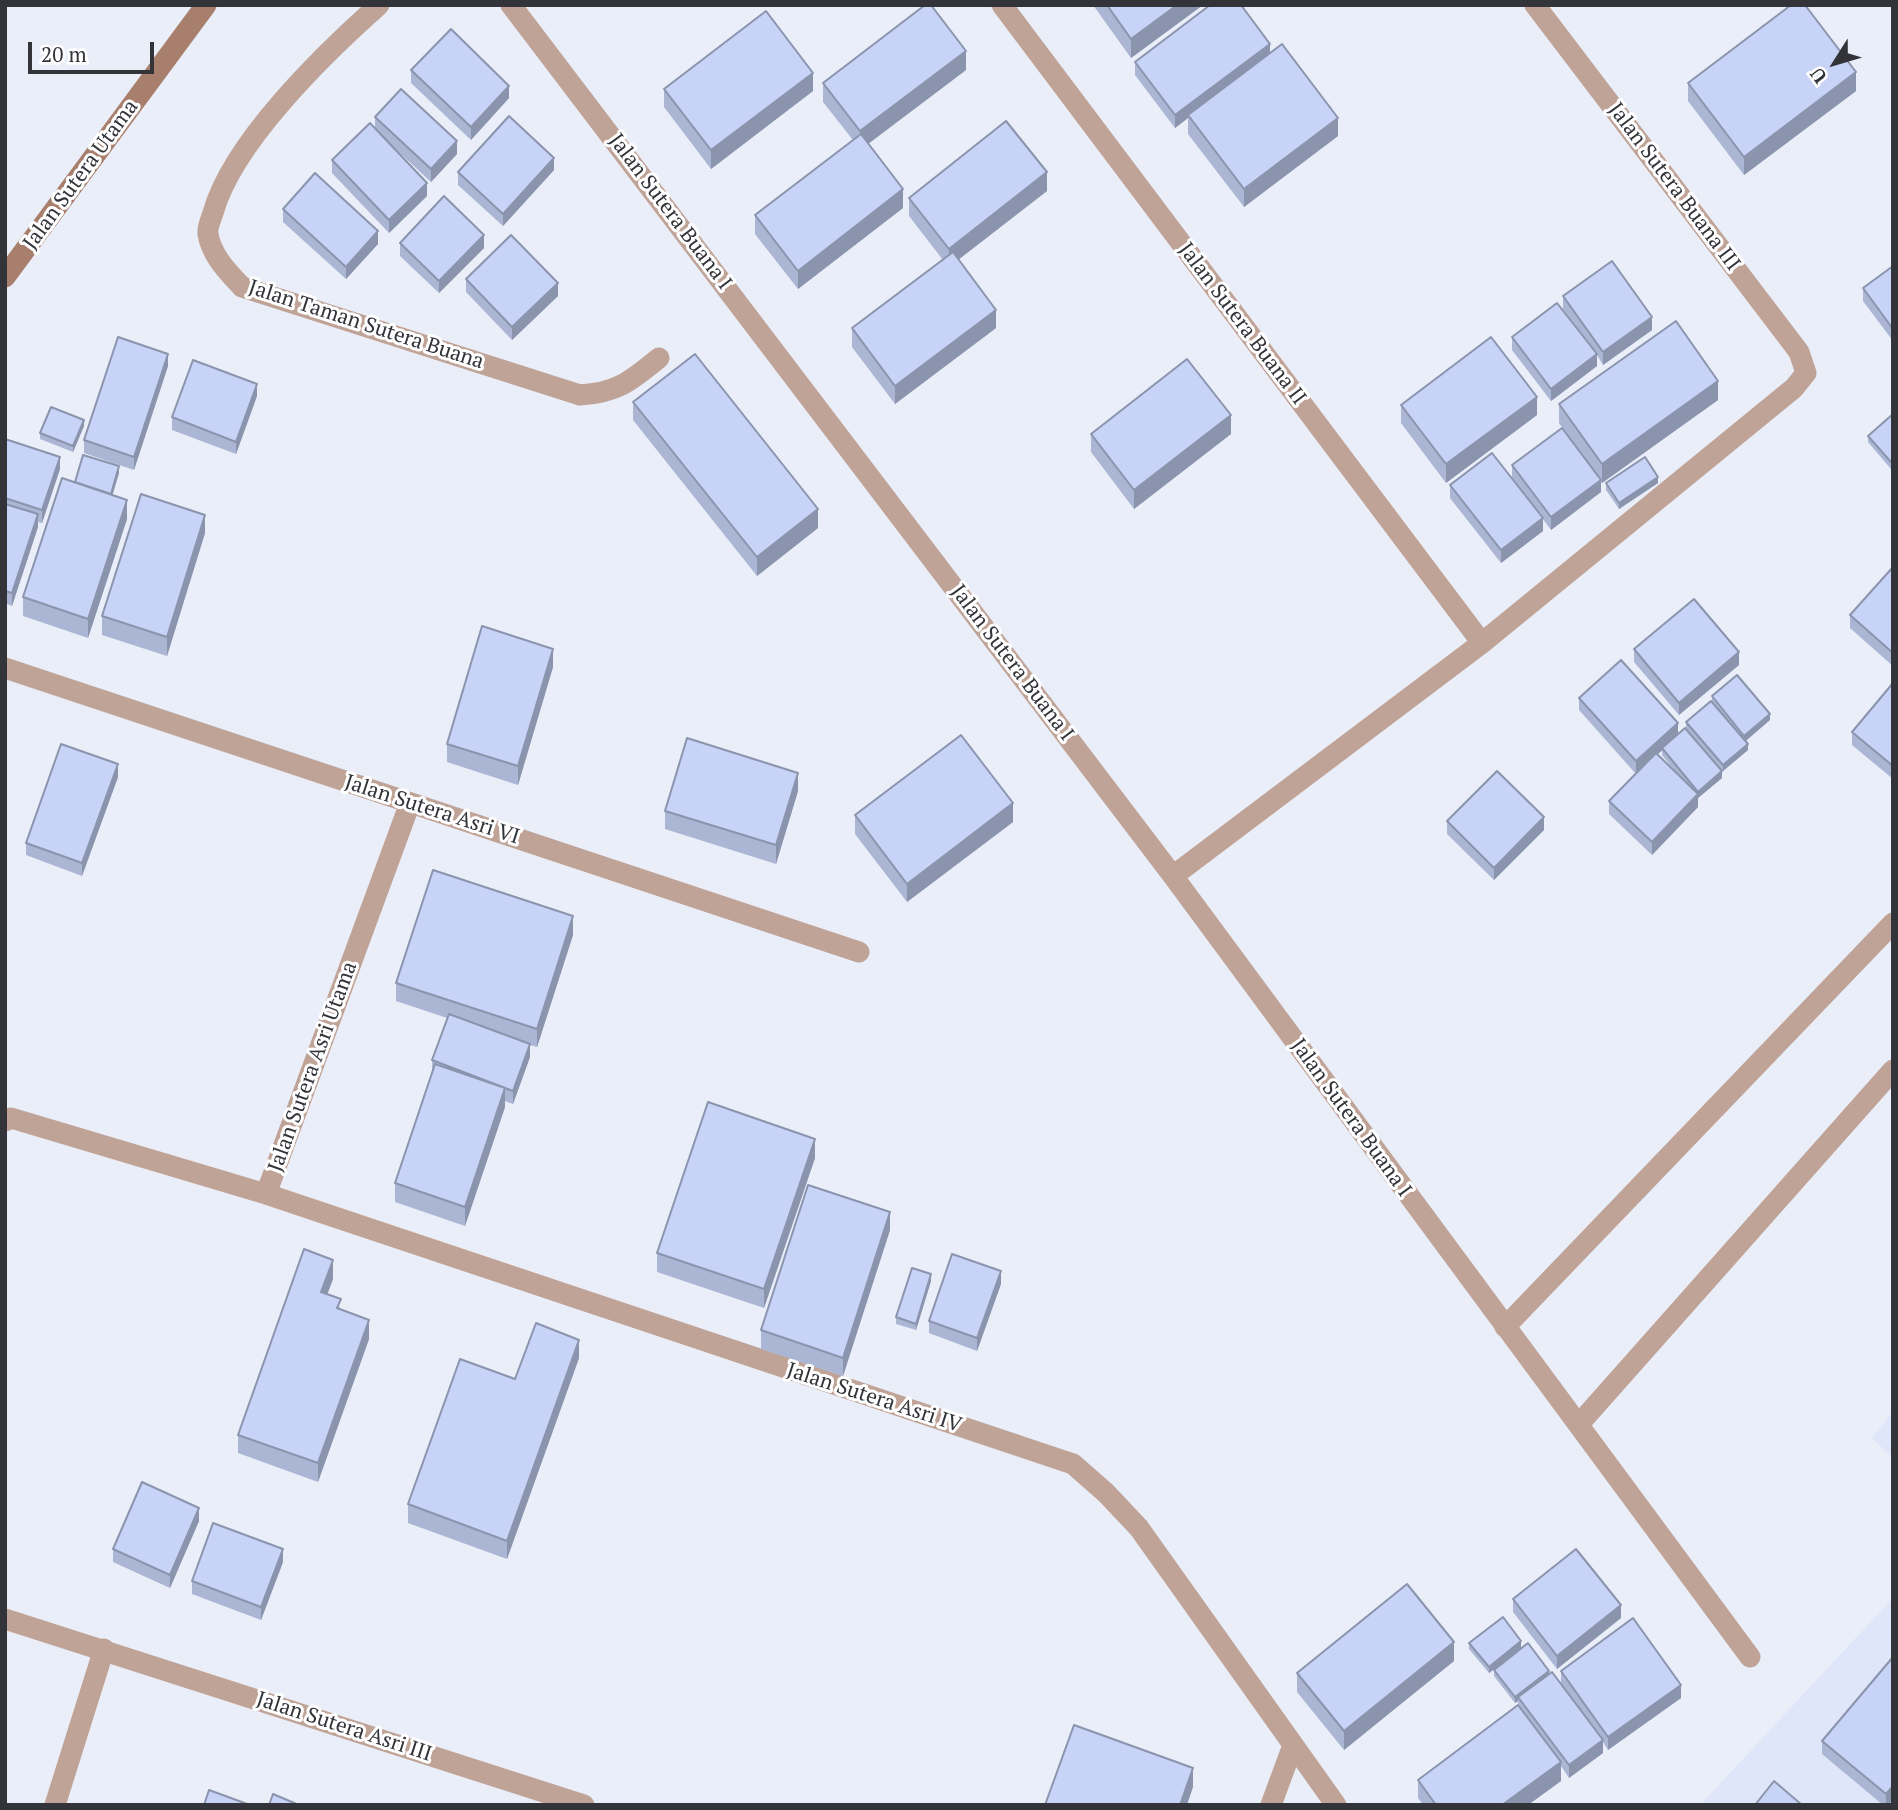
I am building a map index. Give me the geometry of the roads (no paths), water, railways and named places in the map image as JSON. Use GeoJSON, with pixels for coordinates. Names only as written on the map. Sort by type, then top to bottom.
{"type":"FeatureCollection","features":[{"type":"Feature","properties":{"kind":"street","name":"Jalan Sutera Utama"},"geometry":{"type":"LineString","coordinates":[[5,276],[206,5]]}},
{"type":"Feature","properties":{"kind":"street","name":"Jalan Taman Sutera Buana"},"geometry":{"type":"LineString","coordinates":[[379,5],[336,44],[245,147],[219,189],[207,232],[221,264],[242,287],[580,395],[606,394],[629,382],[659,358]]}},
{"type":"Feature","properties":{"kind":"street","name":"Jalan Sutera Buana I"},"geometry":{"type":"LineString","coordinates":[[512,5],[1173,876],[1505,1327],[1580,1423],[1750,1657]]}},
{"type":"Feature","properties":{"kind":"street","name":"Jalan Sutera Buana II"},"geometry":{"type":"LineString","coordinates":[[1002,5],[1482,643]]}},
{"type":"Feature","properties":{"kind":"street","name":"Jalan Sutera Buana III"},"geometry":{"type":"LineString","coordinates":[[1482,643],[1794,388],[1806,373],[1799,352],[1535,5]]}},
{"type":"Feature","properties":{"kind":"street"},"geometry":{"type":"LineString","coordinates":[[1173,876],[1482,643]]}},
{"type":"Feature","properties":{"kind":"street","name":"Jalan Sutera Asri VI"},"geometry":{"type":"LineString","coordinates":[[5,668],[859,952]]}},
{"type":"Feature","properties":{"kind":"street","name":"Jalan Sutera Asri Utama"},"geometry":{"type":"LineString","coordinates":[[5,1121],[12,1118],[266,1194],[410,803]]}},
{"type":"Feature","properties":{"kind":"street"},"geometry":{"type":"LineString","coordinates":[[1505,1327],[1893,923]]}},
{"type":"Feature","properties":{"kind":"street"},"geometry":{"type":"LineString","coordinates":[[1580,1423],[1893,1070]]}},
{"type":"Feature","properties":{"kind":"street","name":"Jalan Sutera Asri IV"},"geometry":{"type":"LineString","coordinates":[[266,1194],[1073,1464],[1106,1493],[1139,1528],[1336,1805]]}},
{"type":"Feature","properties":{"kind":"street"},"geometry":{"type":"LineString","coordinates":[[5,1619],[104,1649],[55,1805]]}},
{"type":"Feature","properties":{"kind":"street","name":"Jalan Sutera Asri III"},"geometry":{"type":"LineString","coordinates":[[104,1649],[584,1805]]}},
{"type":"Feature","properties":{"kind":"street"},"geometry":{"type":"LineString","coordinates":[[1271,1805],[1293,1748]]}}]}
